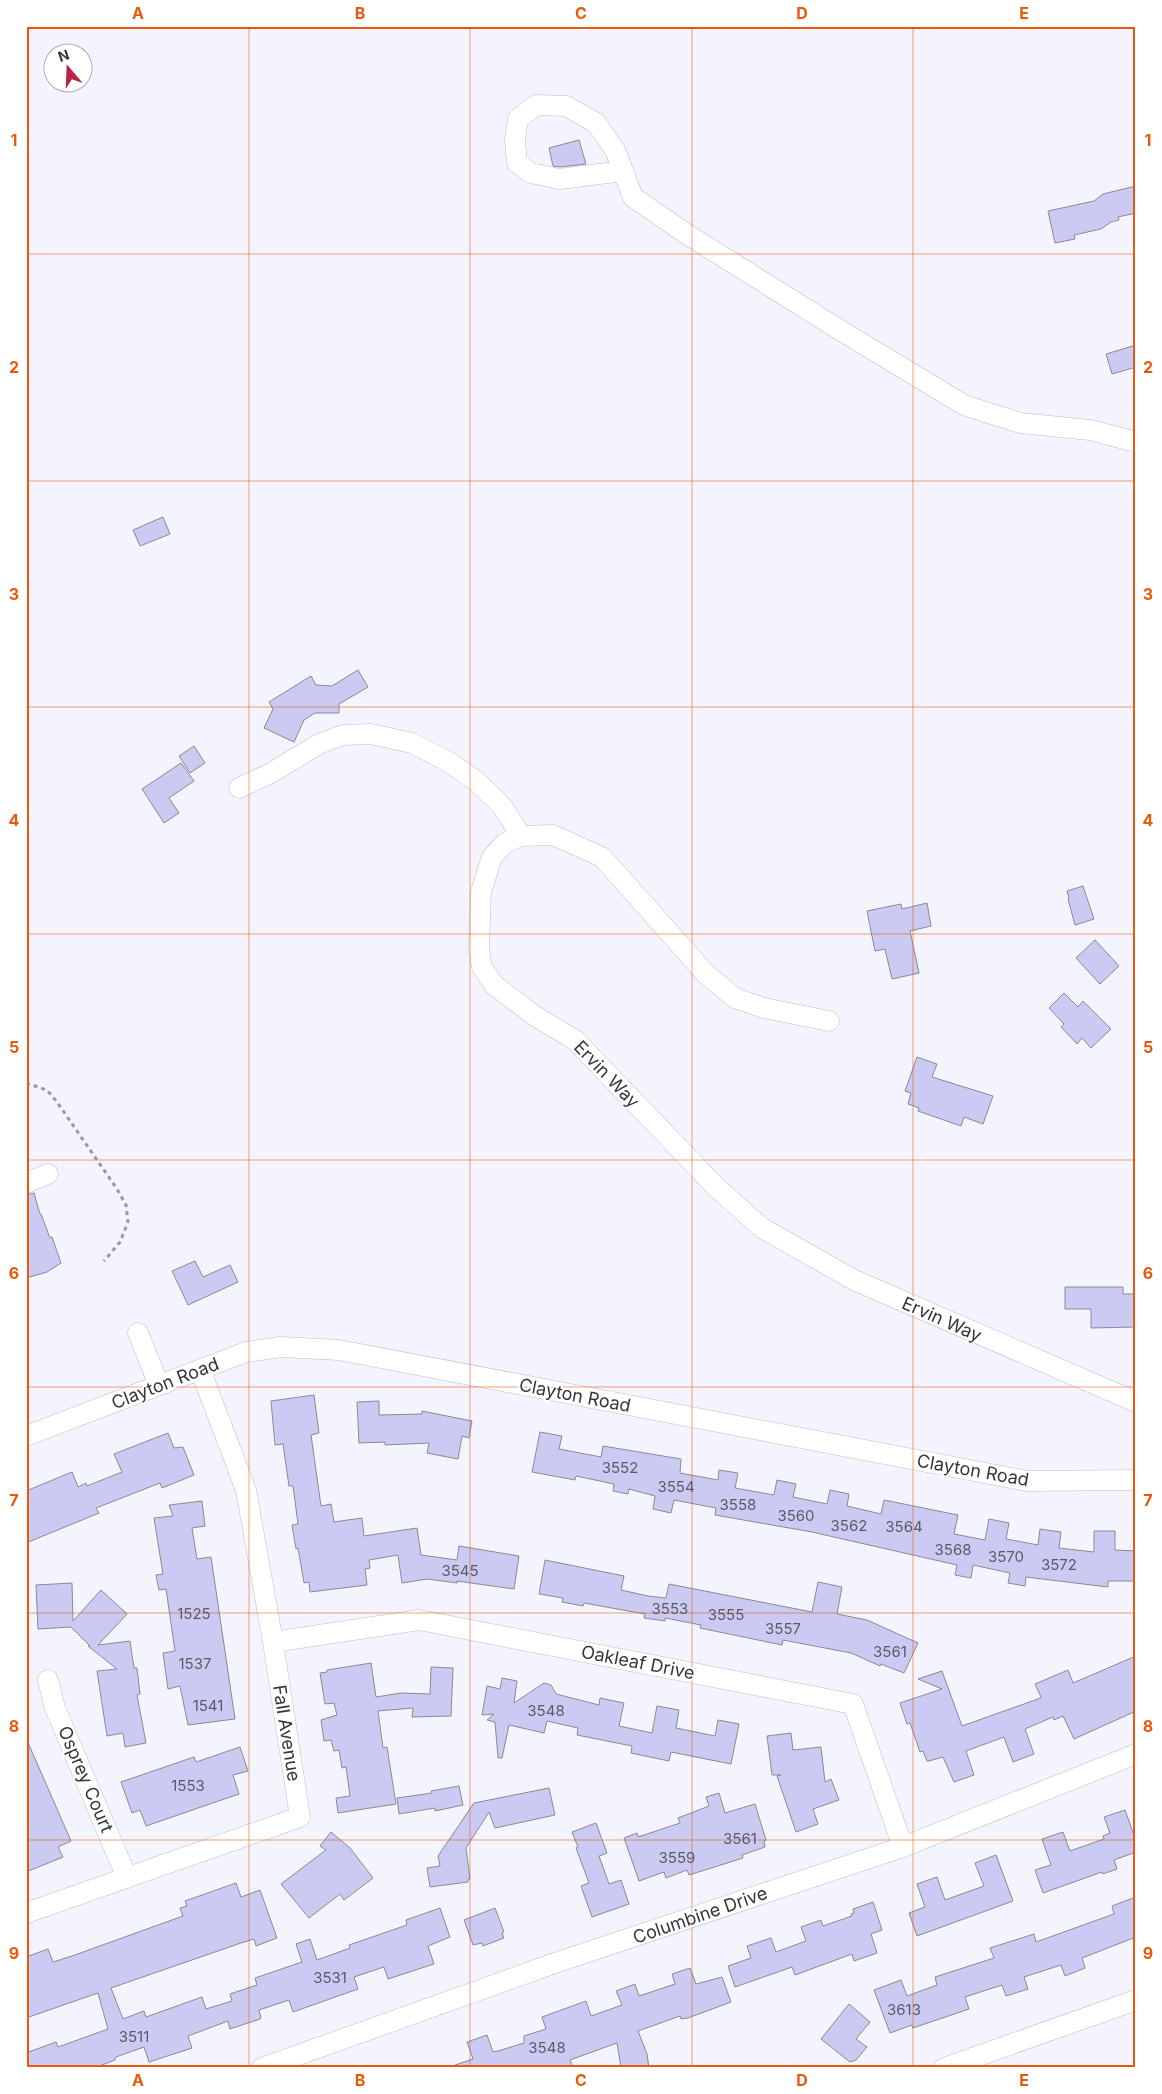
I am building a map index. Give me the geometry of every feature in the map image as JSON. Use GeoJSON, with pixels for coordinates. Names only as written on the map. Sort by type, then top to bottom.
{"type":"FeatureCollection","features":[{"type":"Feature","properties":{"kind":"street"},"geometry":{"type":"LineString","coordinates":[[623,171],[559,179],[531,173],[517,163],[515,140],[518,119],[536,105],[566,106],[596,124],[614,150],[623,171],[633,197],[685,233],[827,322],[964,404],[1020,423],[1090,430],[1136,442]]}},
{"type":"Feature","properties":{"kind":"street"},"geometry":{"type":"LineString","coordinates":[[239,788],[271,773],[318,744],[344,734],[371,734],[412,743],[449,762],[469,776],[502,806],[521,836],[553,835],[602,857],[706,974],[735,998],[764,1008],[829,1021]]}},
{"type":"Feature","properties":{"kind":"street","name":"Ervin Way"},"geometry":{"type":"LineString","coordinates":[[521,836],[506,843],[492,858],[481,892],[479,949],[482,967],[494,985],[536,1016],[575,1040],[716,1187],[762,1228],[854,1280],[1136,1402]]}},
{"type":"Feature","properties":{"kind":"street"},"geometry":{"type":"LineString","coordinates":[[26,1183],[48,1174]]}},
{"type":"Feature","properties":{"kind":"street"},"geometry":{"type":"LineString","coordinates":[[138,1333],[159,1385]]}},
{"type":"Feature","properties":{"kind":"street","name":"Clayton Road"},"geometry":{"type":"LineString","coordinates":[[26,1436],[246,1352],[281,1347],[339,1350],[1027,1481],[1136,1480]]}},
{"type":"Feature","properties":{"kind":"street","name":"Fall Avenue"},"geometry":{"type":"LineString","coordinates":[[26,1913],[300,1817],[273,1642],[246,1490],[200,1369]]}},
{"type":"Feature","properties":{"kind":"street","name":"Oakleaf Drive"},"geometry":{"type":"LineString","coordinates":[[273,1642],[419,1620],[854,1704],[903,1847]]}},
{"type":"Feature","properties":{"kind":"street","name":"Osprey Court"},"geometry":{"type":"LineString","coordinates":[[48,1680],[55,1708],[127,1878]]}},
{"type":"Feature","properties":{"kind":"street","name":"Columbine Drive"},"geometry":{"type":"LineString","coordinates":[[262,2068],[565,1960],[903,1847],[1136,1754]]}},
{"type":"Feature","properties":{"kind":"street"},"geometry":{"type":"LineString","coordinates":[[944,2068],[1136,2000]]}},
{"type":"Feature","properties":{"kind":"path"},"geometry":{"type":"LineString","coordinates":[[26,1083],[47,1090],[57,1102],[117,1188],[126,1205],[128,1222],[120,1242],[104,1261]]}},
{"type":"Feature","properties":{"kind":"building"},"geometry":{"type":"Polygon","coordinates":[[[579,140],[586,164],[553,166],[549,148],[579,140]]]}},
{"type":"Feature","properties":{"kind":"building"},"geometry":{"type":"Polygon","coordinates":[[[1136,186],[1136,213],[1118,217],[1119,220],[1111,222],[1101,229],[1074,235],[1075,239],[1055,243],[1048,211],[1094,201],[1103,194],[1136,186]]]}},
{"type":"Feature","properties":{"kind":"building"},"geometry":{"type":"Polygon","coordinates":[[[1136,345],[1136,367],[1112,374],[1106,354],[1136,345]]]}},
{"type":"Feature","properties":{"kind":"building"},"geometry":{"type":"Polygon","coordinates":[[[163,517],[170,534],[140,546],[133,530],[163,517]]]}},
{"type":"Feature","properties":{"kind":"building"},"geometry":{"type":"Polygon","coordinates":[[[358,670],[368,687],[339,704],[339,713],[315,713],[304,720],[294,742],[264,728],[273,709],[269,702],[311,676],[316,685],[332,686],[358,670]]]}},
{"type":"Feature","properties":{"kind":"building"},"geometry":{"type":"Polygon","coordinates":[[[194,746],[205,763],[190,773],[179,756],[194,746]]]}},
{"type":"Feature","properties":{"kind":"building"},"geometry":{"type":"Polygon","coordinates":[[[181,763],[194,781],[169,798],[179,813],[164,823],[142,789],[181,763]]]}},
{"type":"Feature","properties":{"kind":"building"},"geometry":{"type":"Polygon","coordinates":[[[1083,886],[1094,919],[1075,925],[1067,891],[1083,886]]]}},
{"type":"Feature","properties":{"kind":"building"},"geometry":{"type":"Polygon","coordinates":[[[927,903],[931,926],[910,931],[919,973],[892,979],[885,949],[875,951],[867,911],[901,904],[902,909],[927,903]]]}},
{"type":"Feature","properties":{"kind":"building"},"geometry":{"type":"Polygon","coordinates":[[[1095,940],[1119,966],[1100,984],[1076,958],[1095,940]]]}},
{"type":"Feature","properties":{"kind":"building"},"geometry":{"type":"Polygon","coordinates":[[[1064,993],[1078,1007],[1083,1001],[1111,1029],[1091,1048],[1082,1038],[1077,1044],[1061,1027],[1064,1024],[1049,1008],[1064,993]]]}},
{"type":"Feature","properties":{"kind":"building"},"geometry":{"type":"Polygon","coordinates":[[[917,1057],[937,1064],[932,1077],[993,1096],[983,1124],[964,1117],[961,1126],[918,1111],[919,1108],[908,1104],[911,1093],[905,1091],[917,1057]]]}},
{"type":"Feature","properties":{"kind":"building"},"geometry":{"type":"Polygon","coordinates":[[[34,1193],[40,1214],[50,1238],[52,1237],[61,1263],[47,1272],[26,1278],[26,1195],[34,1193]]]}},
{"type":"Feature","properties":{"kind":"building"},"geometry":{"type":"Polygon","coordinates":[[[195,1261],[203,1277],[230,1265],[238,1282],[188,1305],[172,1271],[195,1261]]]}},
{"type":"Feature","properties":{"kind":"building"},"geometry":{"type":"Polygon","coordinates":[[[1065,1287],[1123,1287],[1123,1294],[1136,1294],[1136,1327],[1091,1328],[1091,1309],[1065,1309],[1065,1287]]]}},
{"type":"Feature","properties":{"kind":"building"},"geometry":{"type":"Polygon","coordinates":[[[314,1395],[319,1433],[311,1435],[321,1506],[331,1504],[334,1522],[362,1518],[364,1536],[417,1528],[421,1555],[457,1560],[459,1546],[519,1556],[514,1589],[427,1579],[402,1583],[398,1555],[369,1560],[370,1568],[365,1569],[367,1585],[310,1592],[309,1582],[304,1583],[298,1548],[296,1549],[292,1525],[298,1524],[293,1486],[289,1486],[283,1444],[275,1445],[271,1401],[314,1395]]]}},
{"type":"Feature","properties":{"kind":"building"},"geometry":{"type":"Polygon","coordinates":[[[379,1401],[379,1415],[422,1414],[422,1411],[472,1421],[469,1438],[462,1436],[458,1459],[427,1453],[429,1443],[385,1445],[385,1442],[359,1443],[357,1402],[379,1401]]]}},
{"type":"Feature","properties":{"kind":"building"},"geometry":{"type":"Polygon","coordinates":[[[540,1432],[562,1436],[559,1449],[601,1457],[603,1446],[681,1459],[680,1473],[718,1480],[719,1470],[738,1473],[735,1488],[774,1495],[777,1480],[796,1484],[793,1497],[827,1504],[830,1490],[849,1494],[847,1506],[881,1514],[884,1500],[958,1515],[954,1534],[985,1540],[989,1519],[1009,1523],[1006,1539],[1038,1545],[1040,1529],[1061,1532],[1059,1548],[1094,1552],[1094,1531],[1115,1531],[1115,1550],[1136,1551],[1136,1581],[1108,1581],[1108,1587],[1026,1577],[1025,1586],[1008,1583],[1010,1573],[973,1565],[971,1578],[955,1575],[957,1565],[812,1532],[715,1515],[716,1508],[674,1500],[671,1513],[653,1509],[655,1496],[629,1489],[628,1494],[613,1491],[614,1484],[576,1476],[575,1480],[532,1472],[540,1432]]]}},
{"type":"Feature","properties":{"kind":"building"},"geometry":{"type":"Polygon","coordinates":[[[168,1433],[174,1448],[183,1447],[194,1475],[162,1488],[160,1483],[96,1508],[99,1513],[26,1543],[26,1491],[72,1472],[78,1487],[86,1483],[87,1486],[122,1472],[114,1454],[168,1433]]]}},
{"type":"Feature","properties":{"kind":"building"},"geometry":{"type":"Polygon","coordinates":[[[202,1501],[205,1526],[192,1528],[197,1559],[211,1557],[235,1719],[188,1725],[180,1686],[168,1689],[163,1653],[175,1651],[166,1589],[159,1590],[156,1575],[163,1574],[154,1518],[173,1516],[169,1505],[202,1501]]]}},
{"type":"Feature","properties":{"kind":"building"},"geometry":{"type":"Polygon","coordinates":[[[545,1560],[624,1576],[621,1590],[648,1596],[666,1598],[669,1584],[812,1612],[818,1582],[842,1587],[837,1614],[867,1620],[918,1643],[904,1673],[881,1664],[880,1666],[851,1653],[783,1640],[782,1645],[700,1628],[701,1625],[665,1618],[665,1621],[644,1618],[645,1614],[584,1603],[583,1606],[562,1602],[563,1598],[539,1594],[545,1560]]]}},
{"type":"Feature","properties":{"kind":"building"},"geometry":{"type":"Polygon","coordinates":[[[72,1583],[73,1621],[101,1590],[127,1614],[98,1645],[130,1641],[134,1668],[137,1668],[140,1694],[137,1695],[146,1743],[125,1747],[123,1733],[107,1736],[97,1671],[117,1669],[88,1646],[90,1646],[71,1627],[38,1629],[36,1585],[72,1583]]]}},
{"type":"Feature","properties":{"kind":"building"},"geometry":{"type":"Polygon","coordinates":[[[1136,1656],[1136,1711],[1074,1739],[1063,1716],[1054,1720],[1053,1717],[1025,1729],[1034,1754],[1013,1762],[1004,1737],[966,1751],[974,1775],[954,1782],[943,1757],[927,1761],[923,1751],[920,1752],[910,1723],[907,1724],[900,1703],[942,1689],[918,1679],[942,1671],[962,1726],[1038,1699],[1041,1697],[1035,1684],[1068,1670],[1073,1683],[1136,1656]]]}},
{"type":"Feature","properties":{"kind":"building"},"geometry":{"type":"Polygon","coordinates":[[[371,1663],[376,1697],[401,1693],[430,1694],[431,1667],[453,1668],[451,1716],[412,1717],[413,1708],[378,1711],[383,1748],[387,1747],[396,1804],[338,1813],[336,1798],[350,1796],[346,1767],[342,1768],[339,1750],[334,1751],[331,1740],[324,1741],[321,1720],[337,1715],[334,1703],[325,1704],[320,1673],[327,1672],[327,1670],[371,1663]]]}},
{"type":"Feature","properties":{"kind":"building"},"geometry":{"type":"Polygon","coordinates":[[[502,1678],[517,1681],[514,1703],[544,1683],[551,1685],[556,1694],[599,1705],[600,1698],[624,1703],[619,1726],[652,1733],[657,1706],[679,1710],[676,1728],[715,1736],[718,1720],[739,1724],[731,1764],[671,1752],[669,1761],[631,1753],[632,1746],[577,1735],[578,1728],[547,1721],[544,1733],[509,1725],[502,1758],[498,1758],[495,1722],[487,1720],[494,1714],[482,1715],[487,1686],[500,1689],[502,1678]]]}},
{"type":"Feature","properties":{"kind":"building"},"geometry":{"type":"Polygon","coordinates":[[[791,1733],[793,1750],[821,1747],[825,1782],[831,1779],[839,1800],[813,1809],[818,1824],[796,1832],[777,1776],[781,1775],[772,1775],[767,1736],[791,1733]]]}},
{"type":"Feature","properties":{"kind":"building"},"geometry":{"type":"Polygon","coordinates":[[[26,1738],[71,1841],[58,1847],[63,1857],[26,1872],[26,1738]]]}},
{"type":"Feature","properties":{"kind":"building"},"geometry":{"type":"Polygon","coordinates":[[[240,1747],[248,1771],[233,1775],[239,1794],[146,1826],[140,1810],[132,1813],[121,1782],[194,1757],[196,1762],[240,1747]]]}},
{"type":"Feature","properties":{"kind":"building"},"geometry":{"type":"Polygon","coordinates":[[[459,1786],[463,1805],[435,1811],[435,1808],[399,1814],[397,1798],[432,1793],[431,1791],[459,1786]]]}},
{"type":"Feature","properties":{"kind":"building"},"geometry":{"type":"Polygon","coordinates":[[[549,1788],[555,1815],[495,1828],[489,1812],[466,1848],[470,1879],[468,1879],[468,1882],[430,1887],[427,1868],[440,1866],[438,1856],[474,1803],[549,1788]]]}},
{"type":"Feature","properties":{"kind":"building"},"geometry":{"type":"Polygon","coordinates":[[[719,1793],[725,1813],[755,1804],[766,1840],[764,1841],[765,1847],[742,1855],[743,1858],[689,1875],[687,1870],[666,1878],[664,1872],[639,1881],[624,1838],[637,1833],[638,1837],[680,1823],[678,1818],[709,1806],[706,1797],[719,1793]]]}},
{"type":"Feature","properties":{"kind":"building"},"geometry":{"type":"Polygon","coordinates":[[[1125,1810],[1136,1841],[1136,1852],[1114,1860],[1117,1869],[1103,1874],[1102,1872],[1043,1893],[1035,1870],[1051,1865],[1042,1839],[1063,1832],[1070,1851],[1104,1839],[1103,1836],[1110,1833],[1104,1817],[1125,1810]]]}},
{"type":"Feature","properties":{"kind":"building"},"geometry":{"type":"Polygon","coordinates":[[[596,1823],[607,1853],[599,1856],[609,1884],[621,1880],[629,1904],[592,1917],[581,1886],[589,1883],[572,1832],[596,1823]]]}},
{"type":"Feature","properties":{"kind":"building"},"geometry":{"type":"Polygon","coordinates":[[[331,1832],[350,1848],[373,1878],[344,1900],[340,1894],[309,1918],[281,1884],[326,1850],[320,1846],[331,1832]]]}},
{"type":"Feature","properties":{"kind":"building"},"geometry":{"type":"Polygon","coordinates":[[[996,1855],[1013,1901],[917,1936],[909,1913],[925,1907],[917,1884],[937,1877],[945,1900],[984,1886],[975,1863],[996,1855]]]}},
{"type":"Feature","properties":{"kind":"building"},"geometry":{"type":"Polygon","coordinates":[[[236,1883],[241,1897],[260,1890],[277,1938],[256,1946],[254,1939],[111,1988],[123,2019],[144,2011],[146,2017],[202,1997],[206,2009],[232,2001],[230,1994],[257,1985],[255,1978],[302,1962],[296,1944],[310,1939],[317,1960],[350,1948],[349,1945],[407,1925],[406,1920],[440,1908],[450,1937],[428,1946],[434,1964],[388,1979],[384,1967],[354,1977],[358,1989],[293,2012],[289,2000],[259,2010],[260,2019],[230,2029],[228,2021],[188,2036],[192,2048],[149,2062],[144,2047],[116,2057],[115,2060],[94,2068],[26,2068],[26,2053],[56,2042],[58,2047],[108,2029],[98,1993],[26,2018],[26,1957],[48,1949],[53,1962],[72,1956],[183,1916],[180,1908],[187,1906],[185,1901],[236,1883]]]}},
{"type":"Feature","properties":{"kind":"building"},"geometry":{"type":"Polygon","coordinates":[[[1136,1897],[1136,1937],[1082,1958],[1085,1968],[1065,1976],[1061,1965],[1024,1977],[1028,1989],[1006,1996],[1002,1985],[965,1997],[969,2009],[913,2028],[912,2025],[890,2033],[874,1990],[901,1980],[907,1996],[937,1985],[935,1977],[994,1958],[990,1948],[1034,1934],[1036,1942],[1114,1914],[1112,1906],[1136,1897]]]}},
{"type":"Feature","properties":{"kind":"building"},"geometry":{"type":"Polygon","coordinates":[[[873,1902],[882,1930],[871,1934],[877,1953],[854,1961],[852,1954],[795,1975],[792,1967],[735,1987],[728,1966],[751,1958],[747,1946],[771,1938],[776,1952],[806,1941],[801,1927],[821,1920],[823,1926],[852,1916],[851,1914],[854,1913],[853,1909],[873,1902]]]}},
{"type":"Feature","properties":{"kind":"building"},"geometry":{"type":"Polygon","coordinates":[[[495,1908],[504,1932],[502,1933],[504,1938],[483,1946],[482,1943],[473,1945],[464,1920],[495,1908]]]}},
{"type":"Feature","properties":{"kind":"building"},"geometry":{"type":"Polygon","coordinates":[[[690,1968],[696,1984],[722,1977],[731,2002],[688,2018],[681,2019],[680,2016],[638,2031],[647,2054],[649,2068],[621,2068],[617,2043],[570,2060],[573,2068],[455,2068],[455,2065],[473,2059],[467,2042],[487,2035],[493,2052],[524,2043],[524,2036],[546,2029],[542,2017],[586,2001],[591,2016],[622,2005],[616,1991],[635,1984],[639,1996],[675,1984],[672,1974],[690,1968]]]}},
{"type":"Feature","properties":{"kind":"building"},"geometry":{"type":"Polygon","coordinates":[[[849,2004],[870,2022],[856,2039],[867,2047],[856,2060],[850,2062],[821,2039],[849,2004]]]}}]}
